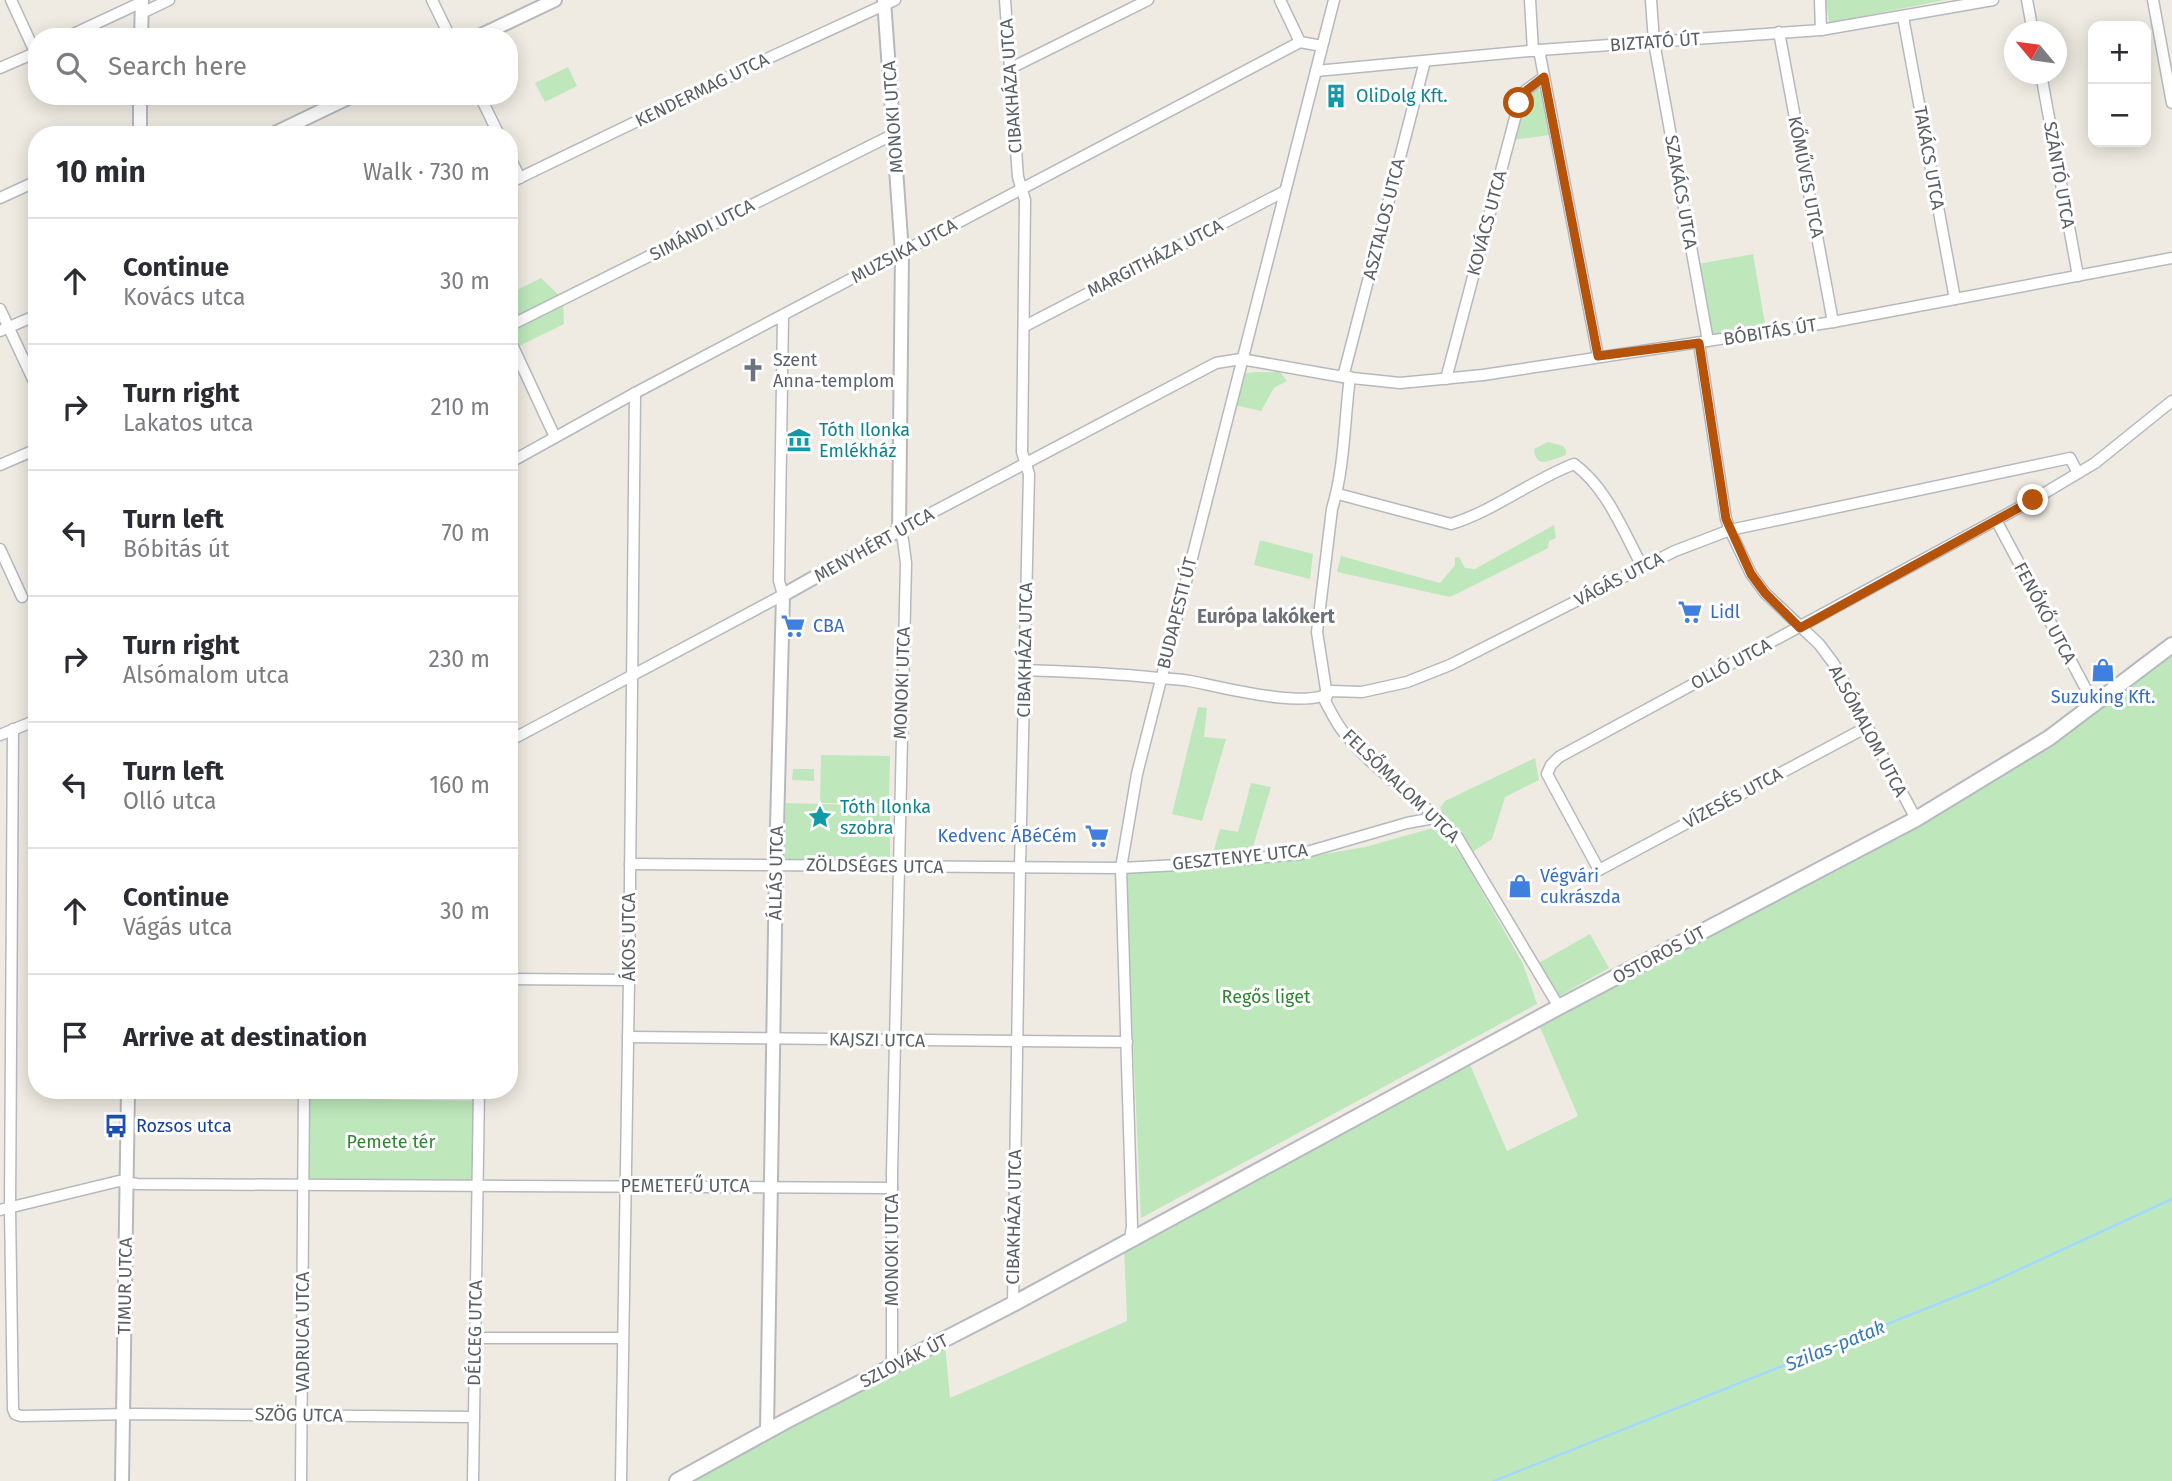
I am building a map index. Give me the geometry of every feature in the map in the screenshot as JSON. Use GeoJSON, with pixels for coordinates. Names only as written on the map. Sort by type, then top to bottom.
{"type":"FeatureCollection","features":[{"type":"Feature","properties":{"kind":"main road","name":"OSTOROS ÚT"},"geometry":{"type":"LineString","coordinates":[[1130,1240],[1559,1007],[1916,820],[2095,706],[2172,645]]}},
{"type":"Feature","properties":{"kind":"main road","name":"SZLOVÁK ÚT"},"geometry":{"type":"LineString","coordinates":[[677,1481],[1130,1240]]}},
{"type":"Feature","properties":{"kind":"street"},"geometry":{"type":"LineString","coordinates":[[11,0],[28,35]]}},
{"type":"Feature","properties":{"kind":"street"},"geometry":{"type":"LineString","coordinates":[[88,28],[142,5],[169,0]]}},
{"type":"Feature","properties":{"kind":"street"},"geometry":{"type":"LineString","coordinates":[[432,0],[446,28]]}},
{"type":"Feature","properties":{"kind":"street"},"geometry":{"type":"LineString","coordinates":[[496,28],[555,0]]}},
{"type":"Feature","properties":{"kind":"street","name":"CIBAKHÁZA UTCA"},"geometry":{"type":"LineString","coordinates":[[1005,0],[1018,177],[1025,200],[1022,452],[1029,474],[1013,1304]]}},
{"type":"Feature","properties":{"kind":"street"},"geometry":{"type":"LineString","coordinates":[[1011,68],[1148,0]]}},
{"type":"Feature","properties":{"kind":"street"},"geometry":{"type":"LineString","coordinates":[[1280,0],[1300,42],[1322,46]]}},
{"type":"Feature","properties":{"kind":"street","name":"BUDAPESTI ÚT"},"geometry":{"type":"LineString","coordinates":[[1130,1240],[1132,1226],[1121,868],[1127,820],[1241,359],[1334,0]]}},
{"type":"Feature","properties":{"kind":"street"},"geometry":{"type":"LineString","coordinates":[[1530,0],[1536,50],[1544,77],[1598,356]]}},
{"type":"Feature","properties":{"kind":"street","name":"SZAKÁCS UTCA"},"geometry":{"type":"LineString","coordinates":[[1651,0],[1654,42],[1704,342]]}},
{"type":"Feature","properties":{"kind":"street"},"geometry":{"type":"LineString","coordinates":[[1820,0],[1821,30]]}},
{"type":"Feature","properties":{"kind":"street","name":"BIZTATÓ ÚT"},"geometry":{"type":"LineString","coordinates":[[1316,71],[1536,50],[1821,30],[1993,0]]}},
{"type":"Feature","properties":{"kind":"street"},"geometry":{"type":"LineString","coordinates":[[2027,0],[2031,21]]}},
{"type":"Feature","properties":{"kind":"street"},"geometry":{"type":"LineString","coordinates":[[2153,0],[2172,103]]}},
{"type":"Feature","properties":{"kind":"street","name":"MONOKI UTCA"},"geometry":{"type":"LineString","coordinates":[[887,2],[902,253],[899,530],[906,563],[892,1188],[892,1367]]}},
{"type":"Feature","properties":{"kind":"street","name":"KENDERMAG UTCA"},"geometry":{"type":"LineString","coordinates":[[520,178],[887,2]]}},
{"type":"Feature","properties":{"kind":"street"},"geometry":{"type":"LineString","coordinates":[[141,28],[142,5]]}},
{"type":"Feature","properties":{"kind":"street","name":"TAKÁCS UTCA"},"geometry":{"type":"LineString","coordinates":[[1903,17],[1955,299]]}},
{"type":"Feature","properties":{"kind":"street","name":"KŐMŰVES UTCA"},"geometry":{"type":"LineString","coordinates":[[1779,32],[1833,322]]}},
{"type":"Feature","properties":{"kind":"street","name":"MUZSIKA UTCA"},"geometry":{"type":"LineString","coordinates":[[518,458],[635,393],[1300,42]]}},
{"type":"Feature","properties":{"kind":"street"},"geometry":{"type":"LineString","coordinates":[[0,68],[28,56]]}},
{"type":"Feature","properties":{"kind":"street","name":"ASZTALOS UTCA"},"geometry":{"type":"LineString","coordinates":[[1346,377],[1425,61]]}},
{"type":"Feature","properties":{"kind":"street","name":"KOVÁCS UTCA"},"geometry":{"type":"LineString","coordinates":[[1446,379],[1519,103],[1527,90],[1544,77]]}},
{"type":"Feature","properties":{"kind":"street","name":"SZÁNTÓ UTCA"},"geometry":{"type":"LineString","coordinates":[[2043,84],[2077,276]]}},
{"type":"Feature","properties":{"kind":"street"},"geometry":{"type":"LineString","coordinates":[[138,126],[140,105]]}},
{"type":"Feature","properties":{"kind":"street"},"geometry":{"type":"LineString","coordinates":[[290,126],[333,105]]}},
{"type":"Feature","properties":{"kind":"street"},"geometry":{"type":"LineString","coordinates":[[484,105],[495,126]]}},
{"type":"Feature","properties":{"kind":"street","name":"SIMÁNDI UTCA"},"geometry":{"type":"LineString","coordinates":[[518,322],[894,134]]}},
{"type":"Feature","properties":{"kind":"street"},"geometry":{"type":"LineString","coordinates":[[518,174],[520,178]]}},
{"type":"Feature","properties":{"kind":"street"},"geometry":{"type":"LineString","coordinates":[[0,198],[28,185]]}},
{"type":"Feature","properties":{"kind":"street","name":"MARGITHÁZA UTCA"},"geometry":{"type":"LineString","coordinates":[[1025,326],[1284,191]]}},
{"type":"Feature","properties":{"kind":"street","name":"BÓBITÁS ÚT"},"geometry":{"type":"LineString","coordinates":[[1241,359],[1346,377],[1400,383],[1483,375],[1833,322],[2172,258]]}},
{"type":"Feature","properties":{"kind":"street"},"geometry":{"type":"LineString","coordinates":[[0,309],[4,329],[28,372]]}},
{"type":"Feature","properties":{"kind":"street","name":"ÁLLÁS UTCA"},"geometry":{"type":"LineString","coordinates":[[767,1431],[783,595],[779,581],[783,316]]}},
{"type":"Feature","properties":{"kind":"street"},"geometry":{"type":"LineString","coordinates":[[4,329],[28,318]]}},
{"type":"Feature","properties":{"kind":"street","name":"ALSÓMALOM UTCA"},"geometry":{"type":"LineString","coordinates":[[1704,342],[1726,519],[1730,530],[1751,574],[1765,593],[1819,644],[1834,664],[1916,820]]}},
{"type":"Feature","properties":{"kind":"street"},"geometry":{"type":"LineString","coordinates":[[518,357],[555,437]]}},
{"type":"Feature","properties":{"kind":"street","name":"MENYHÉRT UTCA"},"geometry":{"type":"LineString","coordinates":[[518,736],[899,530],[1216,363],[1241,359]]}},
{"type":"Feature","properties":{"kind":"street","name":"FELSŐMALOM UTCA"},"geometry":{"type":"LineString","coordinates":[[1346,377],[1344,454],[1338,494],[1332,509],[1318,610],[1318,652],[1325,701],[1343,733],[1376,766],[1438,817],[1458,838],[1559,1007]]}},
{"type":"Feature","properties":{"kind":"street","name":"ÁKOS UTCA"},"geometry":{"type":"LineString","coordinates":[[621,1481],[635,393]]}},
{"type":"Feature","properties":{"kind":"street"},"geometry":{"type":"LineString","coordinates":[[1996,520],[2078,473],[2117,447],[2172,401]]}},
{"type":"Feature","properties":{"kind":"street"},"geometry":{"type":"LineString","coordinates":[[0,465],[28,453]]}},
{"type":"Feature","properties":{"kind":"street","name":"VÁGÁS UTCA"},"geometry":{"type":"LineString","coordinates":[[1025,670],[1122,673],[1188,680],[1227,690],[1301,699],[1326,696],[1331,691],[1362,691],[1407,682],[1450,665],[1642,566],[1730,530],[2070,458],[2078,473]]}},
{"type":"Feature","properties":{"kind":"street"},"geometry":{"type":"LineString","coordinates":[[1338,494],[1451,524],[1466,520],[1524,487],[1574,464],[1588,474],[1604,496],[1642,566]]}},
{"type":"Feature","properties":{"kind":"street","name":"OLLÓ UTCA"},"geometry":{"type":"LineString","coordinates":[[1599,870],[1547,775],[1551,765],[1559,757],[1996,520]]}},
{"type":"Feature","properties":{"kind":"street","name":"FENŐKŐ UTCA"},"geometry":{"type":"LineString","coordinates":[[1996,520],[2095,706]]}},
{"type":"Feature","properties":{"kind":"street"},"geometry":{"type":"LineString","coordinates":[[0,549],[22,597]]}},
{"type":"Feature","properties":{"kind":"street"},"geometry":{"type":"LineString","coordinates":[[0,735],[28,723]]}},
{"type":"Feature","properties":{"kind":"street","name":"VÍZESÉS UTCA"},"geometry":{"type":"LineString","coordinates":[[1599,870],[1867,727]]}},
{"type":"Feature","properties":{"kind":"street"},"geometry":{"type":"LineString","coordinates":[[13,729],[5,1209],[119,1181],[137,1184],[478,1186],[479,1099]]}},
{"type":"Feature","properties":{"kind":"street","name":"GESZTENYE UTCA"},"geometry":{"type":"LineString","coordinates":[[1121,868],[1300,854],[1407,823],[1438,817]]}},
{"type":"Feature","properties":{"kind":"street","name":"ZÖLDSÉGES UTCA"},"geometry":{"type":"LineString","coordinates":[[629,864],[1121,868]]}},
{"type":"Feature","properties":{"kind":"street"},"geometry":{"type":"LineString","coordinates":[[518,979],[629,980]]}},
{"type":"Feature","properties":{"kind":"street","name":"KAJSZI UTCA"},"geometry":{"type":"LineString","coordinates":[[628,1037],[1127,1042]]}},
{"type":"Feature","properties":{"kind":"street","name":"TIMUR UTCA"},"geometry":{"type":"LineString","coordinates":[[122,1481],[128,1099]]}},
{"type":"Feature","properties":{"kind":"street"},"geometry":{"type":"LineString","coordinates":[[303,1184],[304,1099]]}},
{"type":"Feature","properties":{"kind":"street","name":"VADRUCA UTCA"},"geometry":{"type":"LineString","coordinates":[[301,1481],[303,1184]]}},
{"type":"Feature","properties":{"kind":"street","name":"PEMETEFŰ UTCA"},"geometry":{"type":"LineString","coordinates":[[478,1186],[892,1188]]}},
{"type":"Feature","properties":{"kind":"street","name":"DÉLCEG UTCA"},"geometry":{"type":"LineString","coordinates":[[473,1481],[478,1186]]}},
{"type":"Feature","properties":{"kind":"street","name":"SZÖG UTCA"},"geometry":{"type":"LineString","coordinates":[[5,1209],[15,1414],[474,1417]]}},
{"type":"Feature","properties":{"kind":"street"},"geometry":{"type":"LineString","coordinates":[[475,1338],[622,1338]]}},
{"type":"Feature","properties":{"kind":"green space"},"geometry":{"type":"Polygon","coordinates":[[[1826,0],[1945,0],[1829,23],[1826,0]]]}},
{"type":"Feature","properties":{"kind":"green space"},"geometry":{"type":"Polygon","coordinates":[[[568,67],[577,86],[545,102],[535,83],[568,67]]]}},
{"type":"Feature","properties":{"kind":"green space"},"geometry":{"type":"Polygon","coordinates":[[[1535,88],[1543,92],[1550,135],[1513,140],[1523,99],[1535,88]]]}},
{"type":"Feature","properties":{"kind":"green space"},"geometry":{"type":"Polygon","coordinates":[[[1753,254],[1765,324],[1711,335],[1698,264],[1753,254]]]}},
{"type":"Feature","properties":{"kind":"green space"},"geometry":{"type":"Polygon","coordinates":[[[541,278],[563,299],[564,324],[518,347],[518,290],[541,278]]]}},
{"type":"Feature","properties":{"kind":"green space"},"geometry":{"type":"Polygon","coordinates":[[[1280,372],[1287,381],[1274,388],[1261,411],[1235,405],[1242,374],[1280,372]]]}},
{"type":"Feature","properties":{"kind":"green space"},"geometry":{"type":"Polygon","coordinates":[[[1548,442],[1563,446],[1566,455],[1546,462],[1538,460],[1534,449],[1548,442]]]}},
{"type":"Feature","properties":{"kind":"green space"},"geometry":{"type":"Polygon","coordinates":[[[1554,525],[1556,538],[1549,541],[1548,548],[1450,597],[1337,572],[1341,556],[1440,583],[1455,565],[1455,558],[1459,557],[1465,568],[1475,569],[1554,525]]]}},
{"type":"Feature","properties":{"kind":"green space"},"geometry":{"type":"Polygon","coordinates":[[[1260,540],[1313,554],[1310,579],[1254,565],[1260,540]]]}},
{"type":"Feature","properties":{"kind":"green space"},"geometry":{"type":"Polygon","coordinates":[[[2172,650],[2172,1481],[686,1481],[945,1344],[950,1398],[1127,1321],[1124,1247],[1468,1060],[1507,1151],[1578,1116],[1539,1025],[1918,823],[2172,650]]]}},
{"type":"Feature","properties":{"kind":"green space"},"geometry":{"type":"Polygon","coordinates":[[[1198,707],[1207,708],[1204,737],[1226,739],[1202,821],[1172,814],[1198,707]]]}},
{"type":"Feature","properties":{"kind":"green space"},"geometry":{"type":"Polygon","coordinates":[[[821,755],[890,756],[889,804],[820,803],[821,755]]]}},
{"type":"Feature","properties":{"kind":"green space"},"geometry":{"type":"Polygon","coordinates":[[[1535,758],[1539,780],[1505,797],[1492,839],[1471,853],[1440,808],[1445,801],[1535,758]]]}},
{"type":"Feature","properties":{"kind":"green space"},"geometry":{"type":"Polygon","coordinates":[[[793,769],[814,769],[814,781],[792,780],[793,769]]]}},
{"type":"Feature","properties":{"kind":"green space"},"geometry":{"type":"Polygon","coordinates":[[[1251,783],[1271,787],[1252,850],[1213,853],[1220,829],[1238,832],[1251,783]]]}},
{"type":"Feature","properties":{"kind":"green space"},"geometry":{"type":"Polygon","coordinates":[[[786,803],[890,806],[890,861],[783,859],[786,803]]]}},
{"type":"Feature","properties":{"kind":"green space","name":"Regős liget"},"geometry":{"type":"Polygon","coordinates":[[[1440,826],[1464,860],[1523,964],[1537,1004],[1141,1218],[1125,870],[1301,858],[1365,847],[1440,826]]]}},
{"type":"Feature","properties":{"kind":"green space"},"geometry":{"type":"Polygon","coordinates":[[[1590,934],[1609,968],[1556,998],[1537,964],[1590,934]]]}},
{"type":"Feature","properties":{"kind":"green space","name":"Pemete tér"},"geometry":{"type":"Polygon","coordinates":[[[304,1099],[479,1101],[478,1186],[303,1184],[304,1099]]]}},
{"type":"Feature","properties":{"kind":"waterway","name":"Szilas-patak"},"geometry":{"type":"LineString","coordinates":[[1494,1481],[1990,1283],[2172,1199]]}},
{"type":"Feature","properties":{"kind":"place","name":"OliDolg Kft."},"geometry":{"type":"Point","coordinates":[1336,96]}},
{"type":"Feature","properties":{"kind":"place","name":"Szent Anna-templom"},"geometry":{"type":"Point","coordinates":[753,370]}},
{"type":"Feature","properties":{"kind":"place","name":"Tóth Ilonka Emlékház"},"geometry":{"type":"Point","coordinates":[799,440]}},
{"type":"Feature","properties":{"kind":"place","name":"Lidl"},"geometry":{"type":"Point","coordinates":[1690,612]}},
{"type":"Feature","properties":{"kind":"place","name":"CBA"},"geometry":{"type":"Point","coordinates":[793,626]}},
{"type":"Feature","properties":{"kind":"place","name":"Suzuking Kft."},"geometry":{"type":"Point","coordinates":[2103,670]}},
{"type":"Feature","properties":{"kind":"place","name":"Tóth Ilonka szobra"},"geometry":{"type":"Point","coordinates":[820,817]}},
{"type":"Feature","properties":{"kind":"place","name":"Kedvenc ÁBéCém"},"geometry":{"type":"Point","coordinates":[1097,836]}},
{"type":"Feature","properties":{"kind":"place","name":"Végvári cukrászda"},"geometry":{"type":"Point","coordinates":[1520,886]}},
{"type":"Feature","properties":{"kind":"place","name":"Rozsos utca"},"geometry":{"type":"Point","coordinates":[116,1126]}},
{"type":"Feature","properties":{"kind":"district","name":"Európa lakókert"},"geometry":{"type":"Point","coordinates":[1266,616]}},
{"type":"Feature","properties":{"kind":"route"},"geometry":{"type":"LineString","coordinates":[[1519,103],[1521,96],[1544,77],[1598,356],[1699,343],[1726,519],[1751,574],[1765,593],[1800,628],[2033,500]]}}]}
